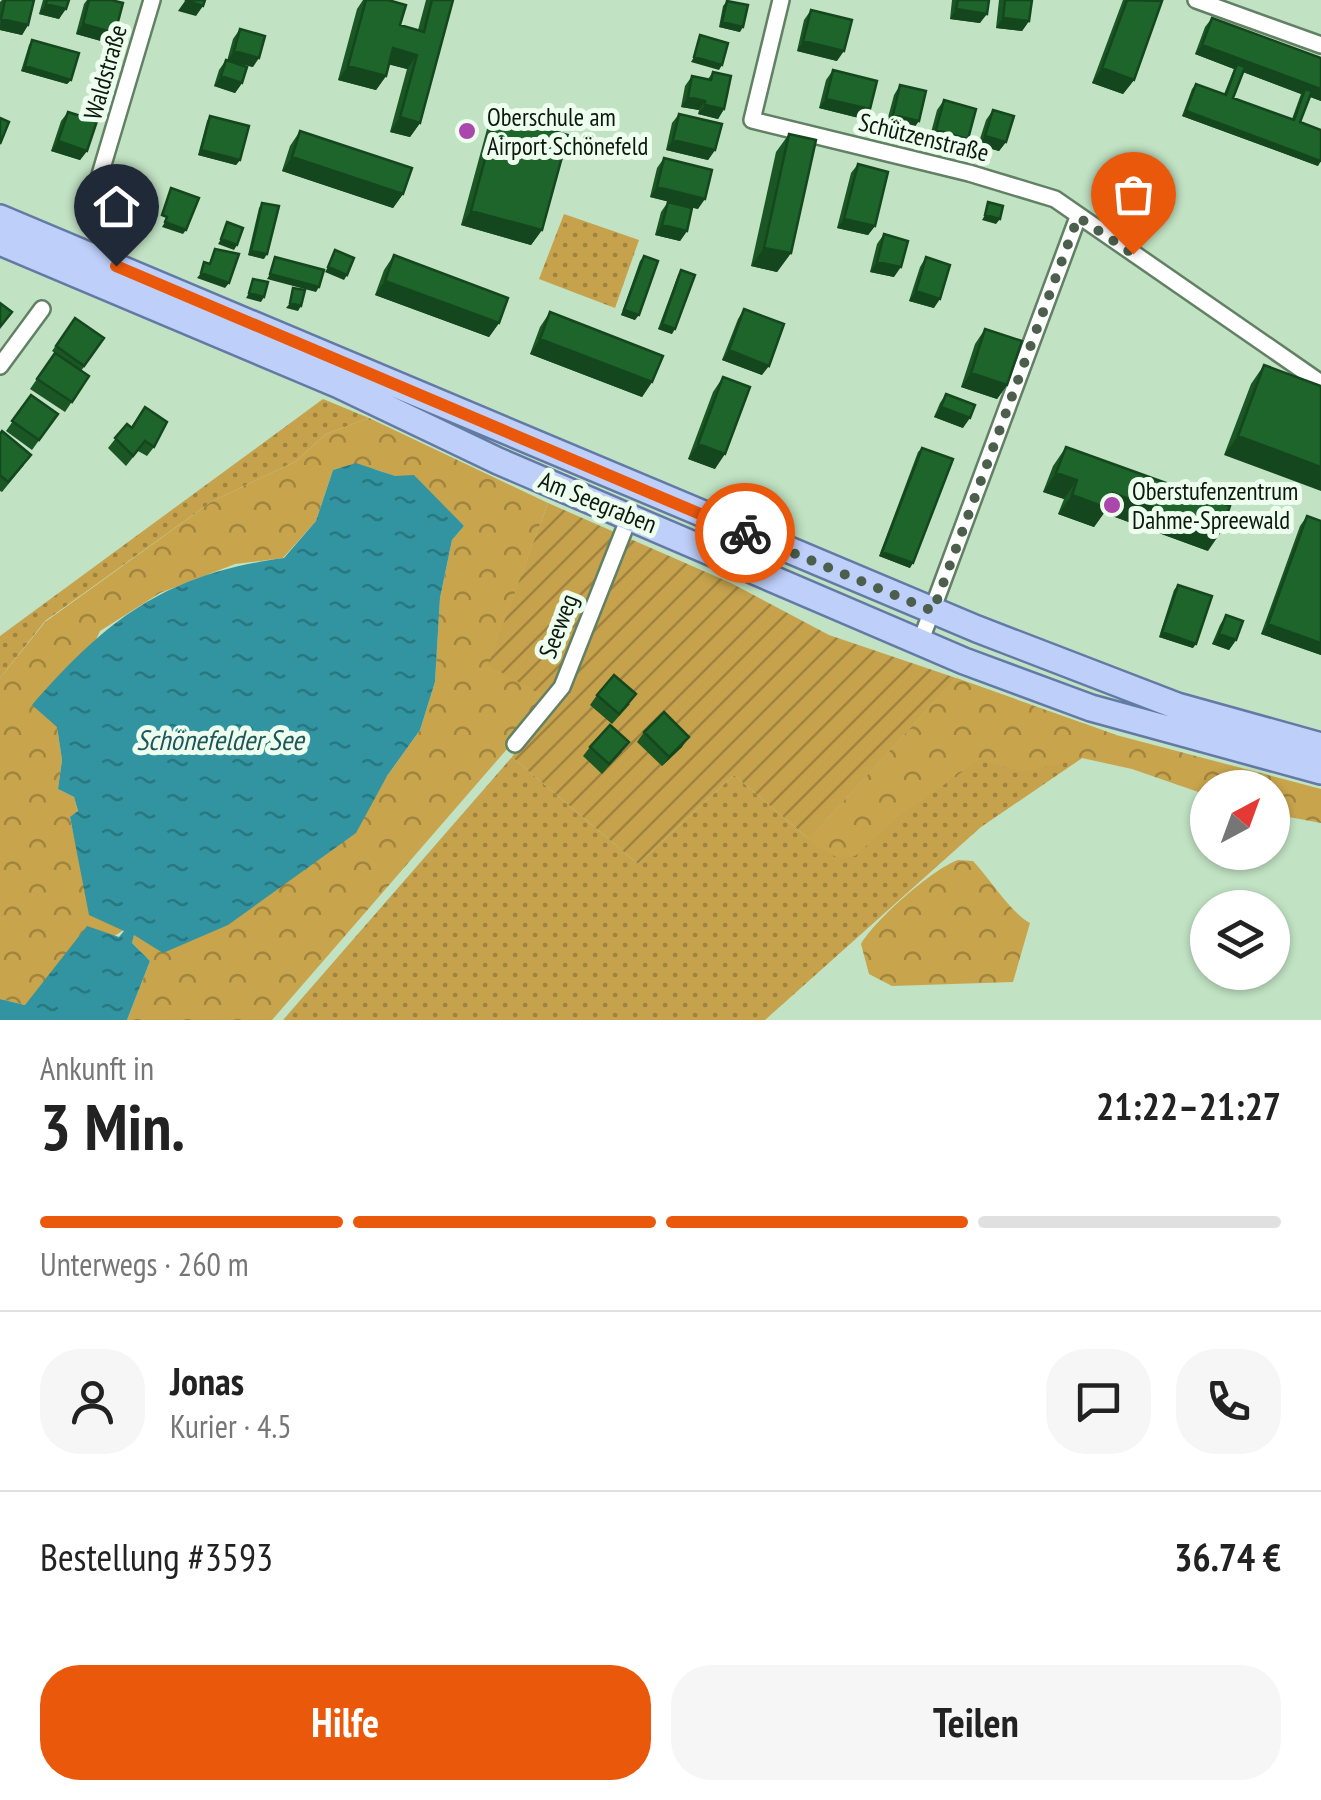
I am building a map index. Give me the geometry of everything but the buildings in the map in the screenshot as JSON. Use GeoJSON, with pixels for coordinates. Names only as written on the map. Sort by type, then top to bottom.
{"type":"FeatureCollection","features":[{"type":"Feature","properties":{"kind":"main road","name":"Am Seegraben"},"geometry":{"type":"LineString","coordinates":[[0,218],[933,611],[1177,706],[1321,746]]}},
{"type":"Feature","properties":{"kind":"main road","name":"Am Seegraben"},"geometry":{"type":"LineString","coordinates":[[0,242],[964,661],[1091,708],[1321,771]]}},
{"type":"Feature","properties":{"kind":"street","name":"Waldstraße"},"geometry":{"type":"LineString","coordinates":[[88,215],[152,0]]}},
{"type":"Feature","properties":{"kind":"street","name":"Schützenstraße"},"geometry":{"type":"LineString","coordinates":[[780,0],[752,120],[1027,188],[1055,199],[1321,384]]}},
{"type":"Feature","properties":{"kind":"street"},"geometry":{"type":"LineString","coordinates":[[1196,0],[1321,44]]}},
{"type":"Feature","properties":{"kind":"street"},"geometry":{"type":"LineString","coordinates":[[921,640],[1078,217]]}},
{"type":"Feature","properties":{"kind":"street"},"geometry":{"type":"LineString","coordinates":[[0,366],[42,309]]}},
{"type":"Feature","properties":{"kind":"street","name":"Seeweg"},"geometry":{"type":"LineString","coordinates":[[515,744],[562,687],[630,515]]}},
{"type":"Feature","properties":{"kind":"shaded area"},"geometry":{"type":"Polygon","coordinates":[[[564,214],[639,240],[615,308],[539,279],[564,214]]]}},
{"type":"Feature","properties":{"kind":"shaded area"},"geometry":{"type":"Polygon","coordinates":[[[323,399],[369,418],[326,434],[296,461],[211,502],[45,621],[0,678],[0,636],[323,399]]]}},
{"type":"Feature","properties":{"kind":"shaded area"},"geometry":{"type":"Polygon","coordinates":[[[548,503],[731,583],[829,635],[956,678],[809,839],[734,775],[638,864],[512,757],[545,697],[488,665],[548,503]]]}},
{"type":"Feature","properties":{"kind":"shaded area"},"geometry":{"type":"Polygon","coordinates":[[[956,678],[1116,735],[981,827],[765,1020],[283,1020],[512,757],[638,864],[734,775],[809,839],[956,678]]]}},
{"type":"Feature","properties":{"kind":"green space"},"geometry":{"type":"Polygon","coordinates":[[[369,418],[548,503],[489,664],[545,697],[507,749],[272,1020],[127,1020],[150,961],[132,943],[134,934],[387,776],[420,730],[435,682],[440,598],[452,540],[464,526],[386,473],[369,468],[333,470],[316,521],[283,558],[235,564],[160,593],[100,631],[57,727],[62,760],[58,789],[74,797],[78,812],[70,818],[76,845],[124,930],[53,974],[25,1005],[0,999],[0,678],[45,622],[211,502],[296,461],[326,434],[369,418]]]}},
{"type":"Feature","properties":{"kind":"green space"},"geometry":{"type":"Polygon","coordinates":[[[956,678],[1116,735],[1249,770],[1190,770],[1190,789],[1132,769],[1082,758],[1024,772],[979,760],[901,815],[855,856],[836,857],[809,839],[956,678]]]}},
{"type":"Feature","properties":{"kind":"green space"},"geometry":{"type":"Polygon","coordinates":[[[1290,781],[1321,789],[1321,823],[1290,817],[1290,781]]]}},
{"type":"Feature","properties":{"kind":"green space"},"geometry":{"type":"Polygon","coordinates":[[[958,860],[973,861],[1008,904],[1030,923],[1013,982],[892,986],[869,974],[861,944],[868,934],[919,884],[958,860]]]}},
{"type":"Feature","properties":{"kind":"water","name":"Schönefelder See"},"geometry":{"type":"Polygon","coordinates":[[[356,463],[395,476],[414,475],[464,526],[452,540],[440,598],[435,682],[420,730],[387,776],[356,833],[228,925],[163,953],[134,935],[132,943],[150,961],[127,1020],[0,1020],[0,999],[25,1005],[87,926],[119,937],[124,931],[89,915],[70,817],[78,811],[74,797],[58,789],[62,760],[57,727],[32,705],[87,648],[142,605],[206,575],[284,558],[316,521],[333,470],[356,463]]]}},
{"type":"Feature","properties":{"kind":"way so far"},"geometry":{"type":"LineString","coordinates":[[745,533],[933,611],[1078,217],[1133,254]]}},
{"type":"Feature","properties":{"kind":"place","name":"Oberschule am Airport Schönefeld"},"geometry":{"type":"Point","coordinates":[467,131]}},
{"type":"Feature","properties":{"kind":"place","name":"Oberstufenzentrum Dahme-Spreewald"},"geometry":{"type":"Point","coordinates":[1112,505]}},
{"type":"Feature","properties":{"kind":"route"},"geometry":{"type":"LineString","coordinates":[[116,266],[745,533]]}}]}
